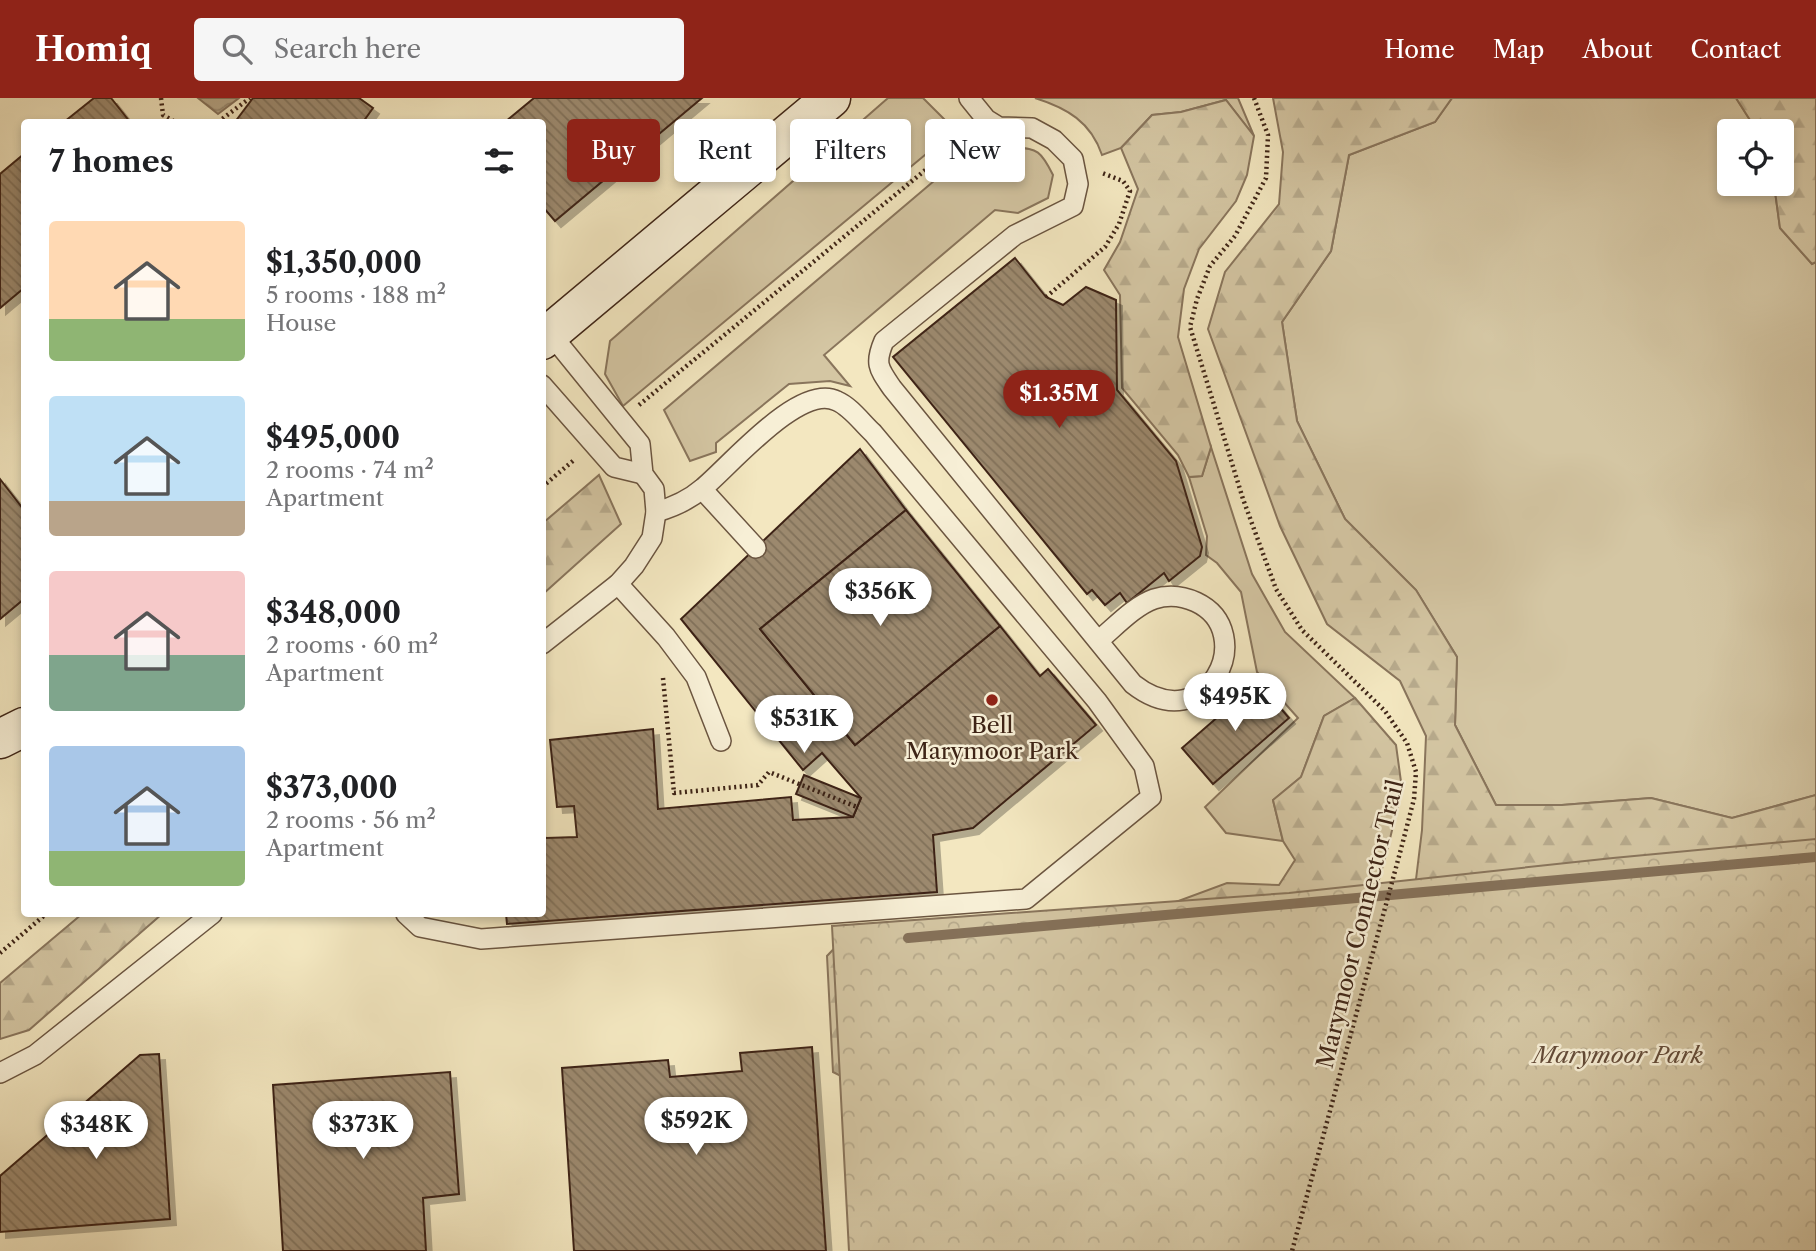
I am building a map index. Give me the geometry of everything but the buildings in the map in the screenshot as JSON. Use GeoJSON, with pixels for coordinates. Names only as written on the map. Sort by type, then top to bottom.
{"type":"FeatureCollection","features":[{"type":"Feature","properties":{"kind":"main road"},"geometry":{"type":"LineString","coordinates":[[546,332],[831,98]]}},
{"type":"Feature","properties":{"kind":"lane"},"geometry":{"type":"LineString","coordinates":[[969,98],[986,119],[999,127],[1032,128],[1054,140],[1073,159],[1078,184],[1073,206],[1015,235],[884,341],[877,356],[879,369],[892,388],[1133,684],[1146,694],[1161,700],[1178,701],[1196,696],[1210,685],[1220,670],[1225,653],[1223,635],[1215,618],[1202,605],[1186,597],[1153,599],[1098,641]]}},
{"type":"Feature","properties":{"kind":"lane"},"geometry":{"type":"LineString","coordinates":[[546,334],[640,444],[643,474],[654,489],[656,512],[652,538],[634,566],[618,584],[546,641]]}},
{"type":"Feature","properties":{"kind":"lane"},"geometry":{"type":"LineString","coordinates":[[546,390],[614,467],[643,474]]}},
{"type":"Feature","properties":{"kind":"lane"},"geometry":{"type":"LineString","coordinates":[[409,917],[421,927],[481,939],[1026,900],[1151,797],[1144,766],[1097,701],[873,433],[836,400],[814,398],[783,415],[702,489],[677,506],[656,512]]}},
{"type":"Feature","properties":{"kind":"lane"},"geometry":{"type":"LineString","coordinates":[[702,489],[756,548]]}},
{"type":"Feature","properties":{"kind":"lane"},"geometry":{"type":"LineString","coordinates":[[618,584],[692,670],[721,741]]}},
{"type":"Feature","properties":{"kind":"lane"},"geometry":{"type":"LineString","coordinates":[[0,1073],[35,1055],[208,917]]}},
{"type":"Feature","properties":{"kind":"path"},"geometry":{"type":"LineString","coordinates":[[161,98],[163,115],[170,119]]}},
{"type":"Feature","properties":{"kind":"path"},"geometry":{"type":"LineString","coordinates":[[222,119],[250,98]]}},
{"type":"Feature","properties":{"kind":"path","name":"Marymoor Connector Trail"},"geometry":{"type":"LineString","coordinates":[[1254,98],[1268,135],[1266,178],[1235,236],[1210,266],[1190,327],[1243,499],[1276,589],[1302,630],[1385,711],[1407,743],[1416,772],[1414,799],[1292,1251]]}},
{"type":"Feature","properties":{"kind":"path"},"geometry":{"type":"LineString","coordinates":[[630,412],[925,170]]}},
{"type":"Feature","properties":{"kind":"path"},"geometry":{"type":"LineString","coordinates":[[546,484],[576,458]]}},
{"type":"Feature","properties":{"kind":"path"},"geometry":{"type":"LineString","coordinates":[[0,953],[42,917]]}},
{"type":"Feature","properties":{"kind":"green space"},"geometry":{"type":"Polygon","coordinates":[[[888,98],[923,98],[944,119],[925,119],[925,155],[911,167],[911,119],[864,119],[888,98]]]}},
{"type":"Feature","properties":{"kind":"green space"},"geometry":{"type":"Polygon","coordinates":[[[1035,98],[1238,98],[1254,136],[1226,100],[1181,112],[1152,115],[1121,148],[1102,155],[1091,134],[1076,118],[1057,106],[1035,98]]]}},
{"type":"Feature","properties":{"kind":"green space"},"geometry":{"type":"Polygon","coordinates":[[[1273,98],[1452,98],[1435,122],[1349,155],[1331,251],[1282,322],[1297,421],[1345,519],[1416,590],[1457,657],[1455,725],[1496,805],[1562,805],[1651,798],[1732,818],[1816,795],[1816,970],[1408,945],[1422,830],[1426,736],[1400,681],[1327,624],[1280,526],[1208,329],[1225,272],[1279,204],[1283,152],[1273,98]]]}},
{"type":"Feature","properties":{"kind":"green space"},"geometry":{"type":"Polygon","coordinates":[[[1452,98],[1736,98],[1749,119],[1717,119],[1717,196],[1776,196],[1780,228],[1812,264],[1816,262],[1816,795],[1732,818],[1651,798],[1562,805],[1496,805],[1455,725],[1457,657],[1416,590],[1345,519],[1297,421],[1282,322],[1331,251],[1349,155],[1435,122],[1452,98]]]}},
{"type":"Feature","properties":{"kind":"green space"},"geometry":{"type":"Polygon","coordinates":[[[1736,98],[1816,98],[1816,262],[1812,264],[1780,228],[1776,196],[1794,196],[1794,119],[1749,119],[1736,98]]]}},
{"type":"Feature","properties":{"kind":"green space"},"geometry":{"type":"Polygon","coordinates":[[[1226,100],[1254,136],[1247,175],[1236,201],[1199,249],[1184,289],[1178,337],[1211,447],[1202,476],[1189,477],[1178,455],[1122,388],[1120,295],[1104,270],[1120,242],[1138,189],[1121,148],[1152,115],[1181,112],[1226,100]]]}},
{"type":"Feature","properties":{"kind":"green space"},"geometry":{"type":"Polygon","coordinates":[[[1025,149],[1036,152],[1044,159],[1053,175],[1048,198],[1018,213],[995,210],[824,355],[850,386],[830,381],[789,384],[716,443],[716,452],[690,461],[664,410],[933,182],[1025,182],[1025,149]]]}},
{"type":"Feature","properties":{"kind":"green space"},"geometry":{"type":"Polygon","coordinates":[[[792,182],[892,182],[623,406],[605,374],[610,341],[792,182]]]}},
{"type":"Feature","properties":{"kind":"green space"},"geometry":{"type":"Polygon","coordinates":[[[1211,447],[1252,574],[1285,632],[1355,698],[1324,716],[1301,777],[1273,800],[1283,841],[1226,833],[1205,807],[1298,718],[1257,672],[1241,592],[1217,563],[1206,555],[1207,536],[1189,477],[1202,476],[1211,447]]]}},
{"type":"Feature","properties":{"kind":"green space"},"geometry":{"type":"Polygon","coordinates":[[[599,475],[621,524],[546,591],[546,520],[599,475]]]}},
{"type":"Feature","properties":{"kind":"green space"},"geometry":{"type":"Polygon","coordinates":[[[1355,698],[1396,745],[1402,789],[1358,954],[857,1084],[833,1072],[827,956],[848,934],[1165,906],[1227,883],[1279,885],[1295,860],[1283,841],[1273,800],[1301,777],[1324,716],[1355,698]]]}},
{"type":"Feature","properties":{"kind":"green space","name":"Marymoor Park"},"geometry":{"type":"Polygon","coordinates":[[[1816,839],[1816,1251],[849,1251],[832,926],[1289,893],[1816,839]]]}},
{"type":"Feature","properties":{"kind":"green space"},"geometry":{"type":"Polygon","coordinates":[[[78,917],[159,917],[29,1030],[0,1039],[0,983],[78,917]]]}},
{"type":"Feature","properties":{"kind":"water"},"geometry":{"type":"Polygon","coordinates":[[[198,98],[239,98],[218,114],[198,98]]]}},
{"type":"Feature","properties":{"kind":"waterway"},"geometry":{"type":"LineString","coordinates":[[908,938],[1816,857]]}},
{"type":"Feature","properties":{"kind":"place","name":"Bell Marymoor Park"},"geometry":{"type":"Point","coordinates":[992,700]}}]}
